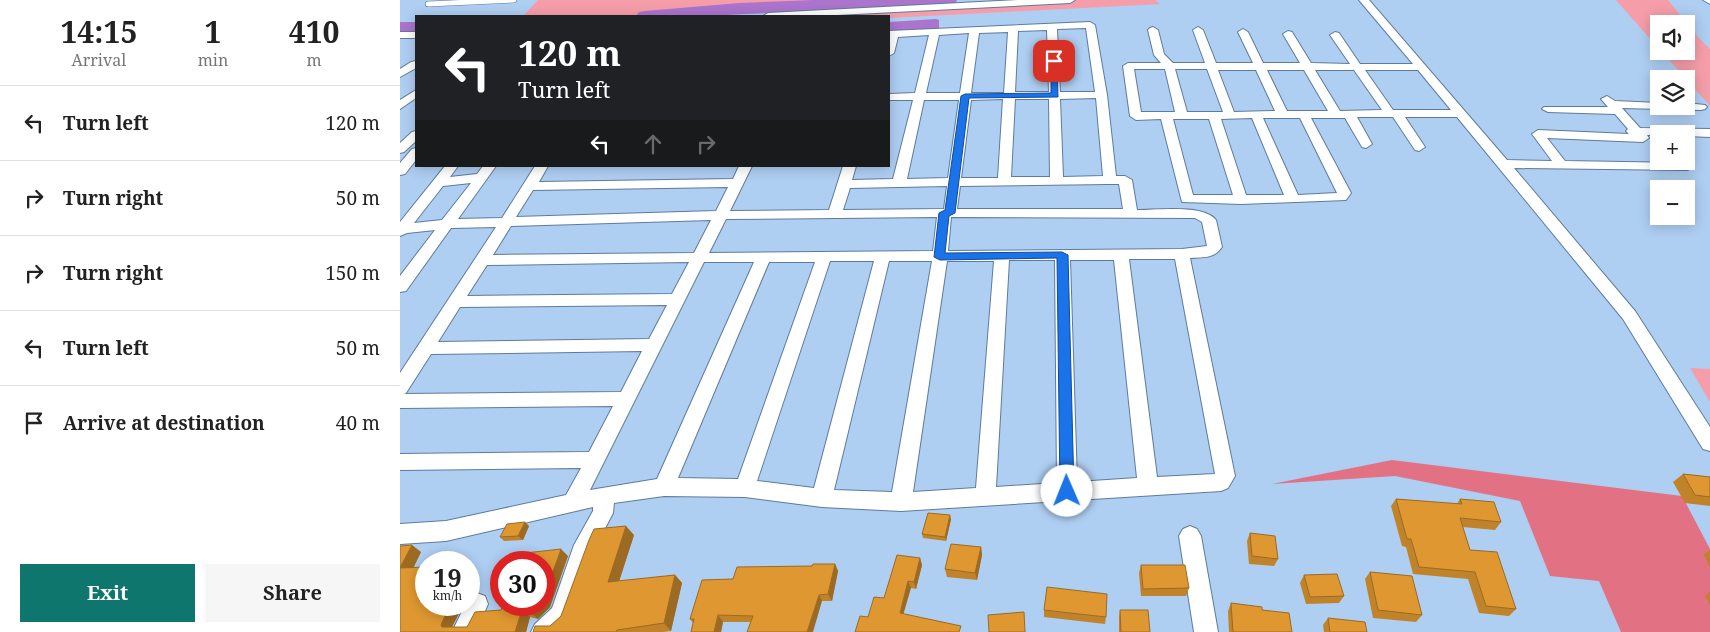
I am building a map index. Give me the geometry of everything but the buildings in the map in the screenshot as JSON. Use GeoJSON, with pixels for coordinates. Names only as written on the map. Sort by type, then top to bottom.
{"type":"FeatureCollection","features":[{"type":"Feature","properties":{"kind":"street"},"geometry":{"type":"LineString","coordinates":[[823,15],[1070,0]]}},
{"type":"Feature","properties":{"kind":"street"},"geometry":{"type":"LineString","coordinates":[[1364,0],[1629,315],[1710,443]]}},
{"type":"Feature","properties":{"kind":"street"},"geometry":{"type":"LineString","coordinates":[[890,34],[1090,25],[1101,95],[1110,180]]}},
{"type":"Feature","properties":{"kind":"street"},"geometry":{"type":"LineString","coordinates":[[1052,26],[1057,181]]}},
{"type":"Feature","properties":{"kind":"street"},"geometry":{"type":"LineString","coordinates":[[1004,181],[1008,96],[1014,28]]}},
{"type":"Feature","properties":{"kind":"street"},"geometry":{"type":"LineString","coordinates":[[902,502],[947,213],[954,182],[974,30]]}},
{"type":"Feature","properties":{"kind":"street"},"geometry":{"type":"LineString","coordinates":[[1152,30],[1159,55],[1169,65],[1182,116]]}},
{"type":"Feature","properties":{"kind":"street"},"geometry":{"type":"LineString","coordinates":[[1198,30],[1230,116]]}},
{"type":"Feature","properties":{"kind":"street"},"geometry":{"type":"LineString","coordinates":[[899,183],[935,32]]}},
{"type":"Feature","properties":{"kind":"street"},"geometry":{"type":"LineString","coordinates":[[1243,32],[1283,115]]}},
{"type":"Feature","properties":{"kind":"street"},"geometry":{"type":"LineString","coordinates":[[1288,34],[1336,114]]}},
{"type":"Feature","properties":{"kind":"street"},"geometry":{"type":"LineString","coordinates":[[400,35],[415,35]]}},
{"type":"Feature","properties":{"kind":"street"},"geometry":{"type":"LineString","coordinates":[[890,35],[894,38],[890,50]]}},
{"type":"Feature","properties":{"kind":"street"},"geometry":{"type":"LineString","coordinates":[[1336,35],[1357,67],[1419,147]]}},
{"type":"Feature","properties":{"kind":"street"},"geometry":{"type":"LineString","coordinates":[[400,64],[415,64]]}},
{"type":"Feature","properties":{"kind":"street"},"geometry":{"type":"LineString","coordinates":[[400,74],[415,65]]}},
{"type":"Feature","properties":{"kind":"street"},"geometry":{"type":"LineString","coordinates":[[1419,67],[1211,68],[1169,65],[1128,66],[1136,116],[1458,113]]}},
{"type":"Feature","properties":{"kind":"street"},"geometry":{"type":"LineString","coordinates":[[400,106],[415,94]]}},
{"type":"Feature","properties":{"kind":"street"},"geometry":{"type":"LineString","coordinates":[[890,97],[1101,95]]}},
{"type":"Feature","properties":{"kind":"street"},"geometry":{"type":"LineString","coordinates":[[1561,165],[1538,134],[1643,138],[1613,105]]}},
{"type":"Feature","properties":{"kind":"street"},"geometry":{"type":"LineString","coordinates":[[1548,109],[1613,105],[1650,106]]}},
{"type":"Feature","properties":{"kind":"street"},"geometry":{"type":"LineString","coordinates":[[1695,107],[1701,107]]}},
{"type":"Feature","properties":{"kind":"street"},"geometry":{"type":"LineString","coordinates":[[1349,114],[1366,144]]}},
{"type":"Feature","properties":{"kind":"street"},"geometry":{"type":"LineString","coordinates":[[1256,115],[1293,199]]}},
{"type":"Feature","properties":{"kind":"street"},"geometry":{"type":"LineString","coordinates":[[1166,116],[1187,199],[1241,200],[1341,197],[1344,195],[1304,115]]}},
{"type":"Feature","properties":{"kind":"street"},"geometry":{"type":"LineString","coordinates":[[1214,116],[1241,200]]}},
{"type":"Feature","properties":{"kind":"street"},"geometry":{"type":"LineString","coordinates":[[1564,130],[1710,133]]}},
{"type":"Feature","properties":{"kind":"street"},"geometry":{"type":"LineString","coordinates":[[400,149],[415,136]]}},
{"type":"Feature","properties":{"kind":"street"},"geometry":{"type":"LineString","coordinates":[[405,168],[415,153]]}},
{"type":"Feature","properties":{"kind":"street"},"geometry":{"type":"LineString","coordinates":[[1502,164],[1650,166]]}},
{"type":"Feature","properties":{"kind":"street"},"geometry":{"type":"LineString","coordinates":[[401,230],[451,167]]}},
{"type":"Feature","properties":{"kind":"street"},"geometry":{"type":"LineString","coordinates":[[400,287],[489,167]]}},
{"type":"Feature","properties":{"kind":"street"},"geometry":{"type":"LineString","coordinates":[[400,388],[541,167]]}},
{"type":"Feature","properties":{"kind":"street"},"geometry":{"type":"LineString","coordinates":[[573,503],[745,167]]}},
{"type":"Feature","properties":{"kind":"street"},"geometry":{"type":"LineString","coordinates":[[834,214],[850,167]]}},
{"type":"Feature","properties":{"kind":"street"},"geometry":{"type":"LineString","coordinates":[[440,182],[481,178]]}},
{"type":"Feature","properties":{"kind":"street"},"geometry":{"type":"LineString","coordinates":[[844,184],[1125,180],[1130,215]]}},
{"type":"Feature","properties":{"kind":"street"},"geometry":{"type":"LineString","coordinates":[[529,186],[737,183]]}},
{"type":"Feature","properties":{"kind":"street"},"geometry":{"type":"LineString","coordinates":[[401,230],[448,224],[720,215],[947,213],[1198,214],[1209,220],[1214,247],[1210,252],[1182,254],[940,257],[699,256],[482,260]]}},
{"type":"Feature","properties":{"kind":"street"},"geometry":{"type":"LineString","coordinates":[[400,534],[446,531],[604,496],[664,487],[745,488],[822,498],[902,502],[1221,482],[1225,476],[1182,254]]}},
{"type":"Feature","properties":{"kind":"street"},"geometry":{"type":"LineString","coordinates":[[1062,255],[1067,491]]}},
{"type":"Feature","properties":{"kind":"street"},"geometry":{"type":"LineString","coordinates":[[1121,255],[1148,486]]}},
{"type":"Feature","properties":{"kind":"street"},"geometry":{"type":"LineString","coordinates":[[664,487],[764,256]]}},
{"type":"Feature","properties":{"kind":"street"},"geometry":{"type":"LineString","coordinates":[[745,488],[824,256]]}},
{"type":"Feature","properties":{"kind":"street"},"geometry":{"type":"LineString","coordinates":[[822,498],[883,256]]}},
{"type":"Feature","properties":{"kind":"street"},"geometry":{"type":"LineString","coordinates":[[984,498],[1002,256]]}},
{"type":"Feature","properties":{"kind":"street"},"geometry":{"type":"LineString","coordinates":[[455,302],[678,299]]}},
{"type":"Feature","properties":{"kind":"street"},"geometry":{"type":"LineString","coordinates":[[400,362],[422,354],[654,345]]}},
{"type":"Feature","properties":{"kind":"street"},"geometry":{"type":"LineString","coordinates":[[400,402],[626,399]]}},
{"type":"Feature","properties":{"kind":"street"},"geometry":{"type":"LineString","coordinates":[[400,462],[595,460]]}},
{"type":"Feature","properties":{"kind":"street"},"geometry":{"type":"LineString","coordinates":[[543,632],[548,626],[556,622],[561,615],[585,545],[603,513],[604,496]]}},
{"type":"Feature","properties":{"kind":"street"},"geometry":{"type":"LineString","coordinates":[[1190,536],[1206,632]]}},
{"type":"Feature","properties":{"kind":"street"},"geometry":{"type":"LineString","coordinates":[[464,632],[471,616]]}},
{"type":"Feature","properties":{"kind":"lane"},"geometry":{"type":"LineString","coordinates":[[428,4],[514,0]]}},
{"type":"Feature","properties":{"kind":"shaded area"},"geometry":{"type":"Polygon","coordinates":[[[538,0],[951,0],[736,9],[658,15],[524,15],[538,0]]]}},
{"type":"Feature","properties":{"kind":"shaded area"},"geometry":{"type":"Polygon","coordinates":[[[1067,0],[1155,0],[1160,4],[890,18],[890,15],[787,15],[1067,0]]]}},
{"type":"Feature","properties":{"kind":"shaded area"},"geometry":{"type":"Polygon","coordinates":[[[1616,0],[1668,0],[1680,15],[1650,15],[1650,39],[1616,0]]]}},
{"type":"Feature","properties":{"kind":"shaded area"},"geometry":{"type":"Polygon","coordinates":[[[936,19],[939,20],[939,28],[890,31],[890,22],[936,19]]]}},
{"type":"Feature","properties":{"kind":"shaded area"},"geometry":{"type":"Polygon","coordinates":[[[1695,33],[1710,49],[1710,106],[1695,89],[1695,70],[1678,70],[1669,60],[1695,60],[1695,33]]]}},
{"type":"Feature","properties":{"kind":"shaded area"},"geometry":{"type":"Polygon","coordinates":[[[1690,368],[1710,369],[1710,402],[1690,368]]]}},
{"type":"Feature","properties":{"kind":"shaded area"},"geometry":{"type":"Polygon","coordinates":[[[1392,460],[1682,496],[1710,549],[1710,632],[1621,632],[1599,581],[1550,576],[1520,501],[1395,476],[1272,484],[1392,460]]]}},
{"type":"Feature","properties":{"kind":"waterway"},"geometry":{"type":"LineString","coordinates":[[657,15],[739,8],[949,0]]}},
{"type":"Feature","properties":{"kind":"waterway"},"geometry":{"type":"LineString","coordinates":[[400,27],[415,27]]}},
{"type":"Feature","properties":{"kind":"route"},"geometry":{"type":"LineString","coordinates":[[1054,61],[1055,95],[965,96],[950,213],[944,213],[940,257],[1062,255],[1067,491]]}}]}
